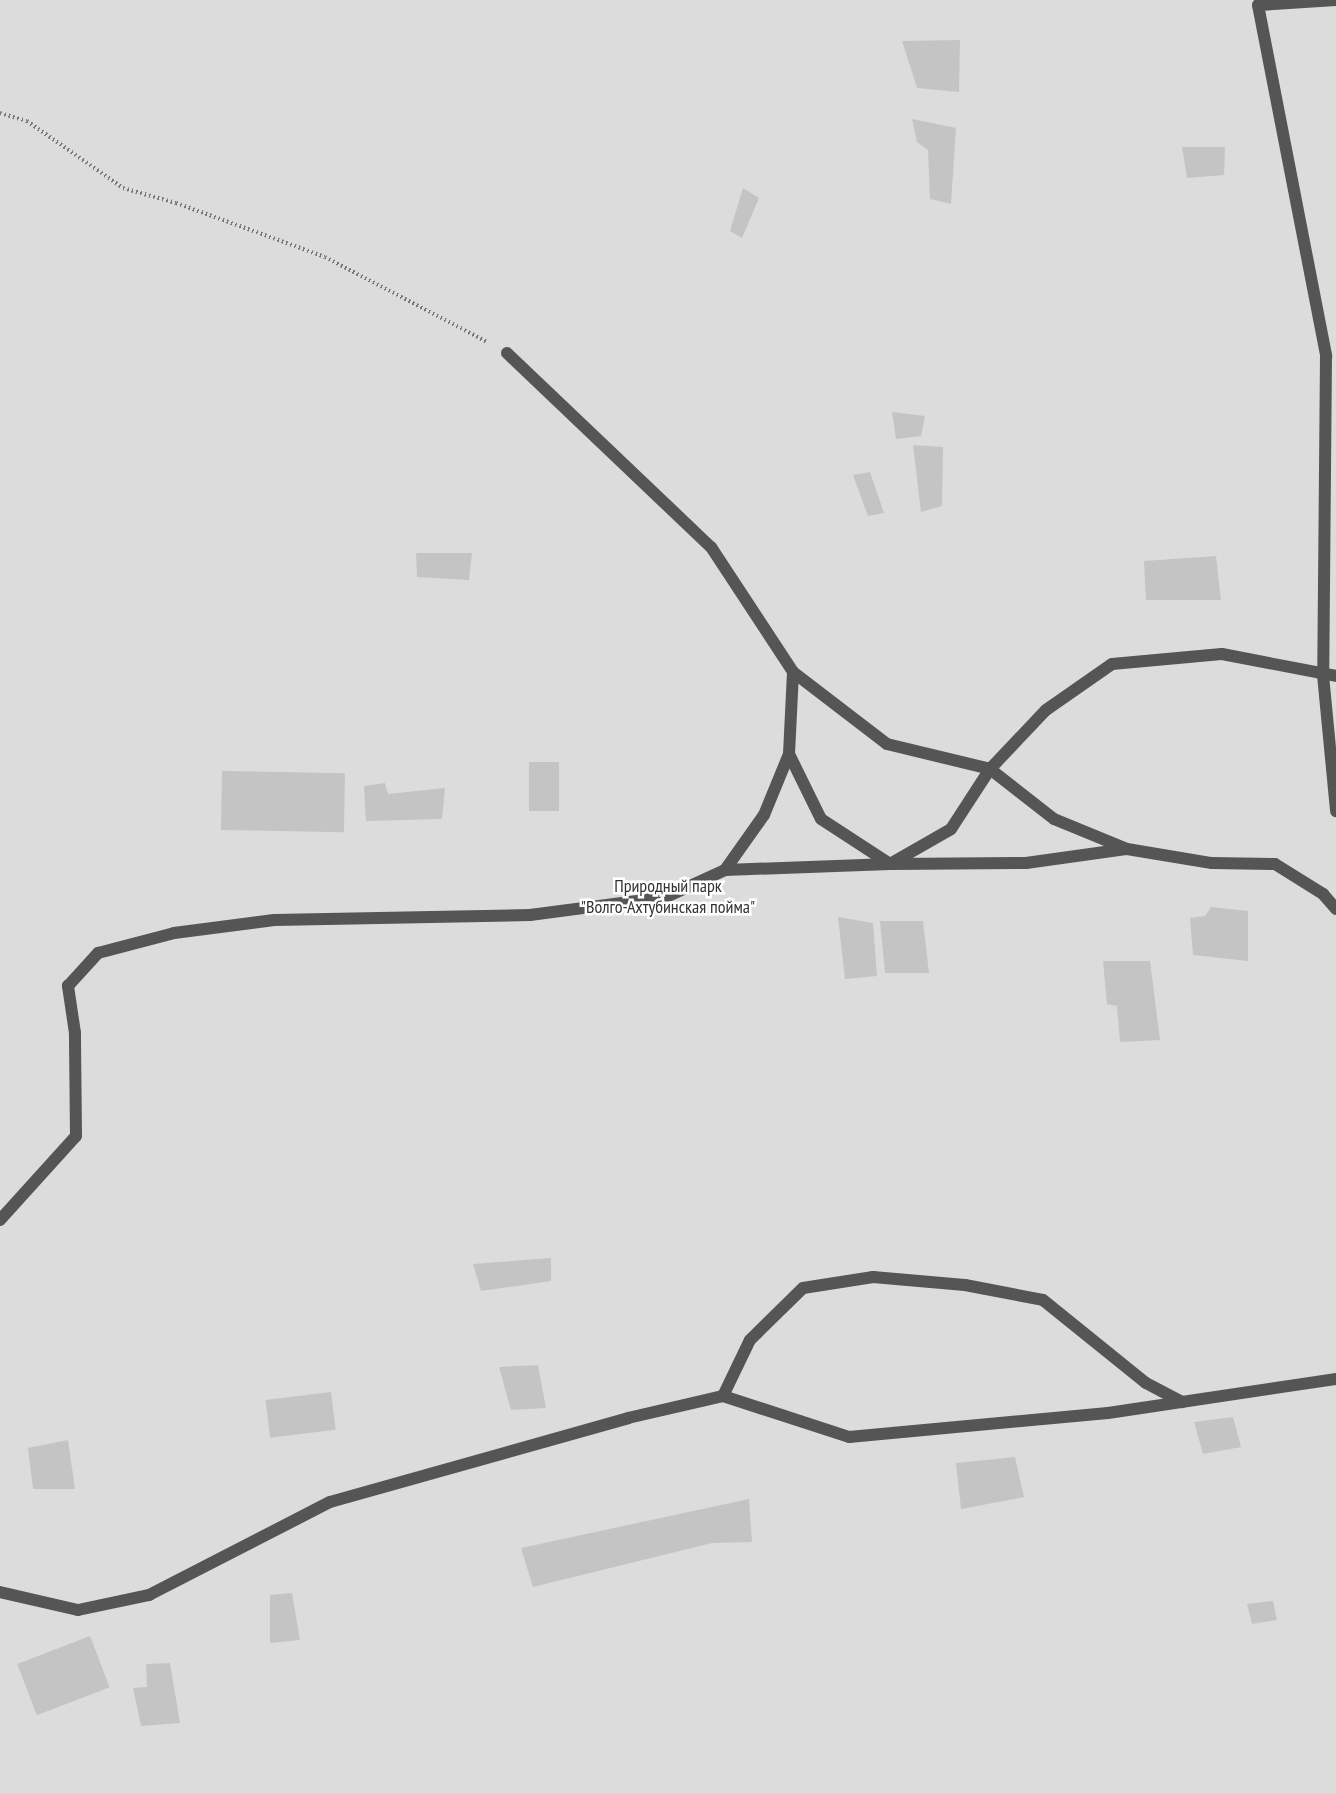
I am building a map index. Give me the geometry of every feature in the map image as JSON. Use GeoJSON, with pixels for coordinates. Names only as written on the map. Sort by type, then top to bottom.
{"type":"FeatureCollection","features":[{"type":"Feature","properties":{"kind":"street"},"geometry":{"type":"LineString","coordinates":[[1336,0],[1258,5],[1326,356],[1330,675],[1336,811]]}},
{"type":"Feature","properties":{"kind":"street"},"geometry":{"type":"LineString","coordinates":[[507,353],[711,546],[793,672],[887,744],[990,769],[1054,819],[1127,849],[1212,863],[1275,864],[1323,894],[1336,909]]}},
{"type":"Feature","properties":{"kind":"street"},"geometry":{"type":"LineString","coordinates":[[890,864],[951,829],[990,769],[1046,710],[1112,664],[1222,654],[1330,675]]}},
{"type":"Feature","properties":{"kind":"street"},"geometry":{"type":"LineString","coordinates":[[725,870],[764,815],[789,754],[793,672]]}},
{"type":"Feature","properties":{"kind":"street"},"geometry":{"type":"LineString","coordinates":[[789,754],[821,819],[890,864]]}},
{"type":"Feature","properties":{"kind":"street"},"geometry":{"type":"LineString","coordinates":[[0,1220],[76,1136],[75,1033],[68,986],[98,953],[174,933],[274,920],[530,915],[644,900],[666,897],[725,870],[1026,862],[1127,849]]}},
{"type":"Feature","properties":{"kind":"street"},"geometry":{"type":"LineString","coordinates":[[723,1396],[750,1340],[804,1288],[873,1277],[965,1284],[1043,1300],[1146,1383],[1182,1402]]}},
{"type":"Feature","properties":{"kind":"street"},"geometry":{"type":"LineString","coordinates":[[0,1592],[78,1610],[149,1595],[330,1502],[628,1418],[723,1396],[849,1437],[1108,1413],[1336,1379]]}},
{"type":"Feature","properties":{"kind":"path"},"geometry":{"type":"LineString","coordinates":[[0,113],[27,121],[123,188],[176,203],[325,257],[507,353]]}},
{"type":"Feature","properties":{"kind":"green space","name":"Природный парк \"Волго-Ахтубинская пойма\""},"geometry":{"type":"Polygon","coordinates":[[[0,0],[1336,0],[1336,1794],[0,1794],[0,0]]]}},
{"type":"Feature","properties":{"kind":"building"},"geometry":{"type":"Polygon","coordinates":[[[960,40],[959,92],[917,88],[902,41],[960,40]]]}},
{"type":"Feature","properties":{"kind":"building"},"geometry":{"type":"Polygon","coordinates":[[[912,119],[956,128],[951,204],[930,199],[928,150],[917,142],[912,119]]]}},
{"type":"Feature","properties":{"kind":"building"},"geometry":{"type":"Polygon","coordinates":[[[1182,147],[1225,147],[1224,175],[1187,178],[1182,147]]]}},
{"type":"Feature","properties":{"kind":"building"},"geometry":{"type":"Polygon","coordinates":[[[743,188],[759,198],[742,238],[730,231],[743,188]]]}},
{"type":"Feature","properties":{"kind":"building"},"geometry":{"type":"Polygon","coordinates":[[[892,412],[925,416],[921,436],[896,439],[892,412]]]}},
{"type":"Feature","properties":{"kind":"building"},"geometry":{"type":"Polygon","coordinates":[[[913,445],[943,447],[942,506],[921,512],[913,445]]]}},
{"type":"Feature","properties":{"kind":"building"},"geometry":{"type":"Polygon","coordinates":[[[870,472],[884,513],[868,516],[853,475],[870,472]]]}},
{"type":"Feature","properties":{"kind":"building"},"geometry":{"type":"Polygon","coordinates":[[[416,553],[472,553],[469,580],[417,577],[416,553]]]}},
{"type":"Feature","properties":{"kind":"building"},"geometry":{"type":"Polygon","coordinates":[[[1216,556],[1221,600],[1146,600],[1144,561],[1216,556]]]}},
{"type":"Feature","properties":{"kind":"building"},"geometry":{"type":"Polygon","coordinates":[[[529,762],[559,762],[559,811],[529,811],[529,762]]]}},
{"type":"Feature","properties":{"kind":"building"},"geometry":{"type":"Polygon","coordinates":[[[222,771],[345,773],[344,832],[221,830],[222,771]]]}},
{"type":"Feature","properties":{"kind":"building"},"geometry":{"type":"Polygon","coordinates":[[[385,783],[388,794],[445,788],[442,819],[366,821],[364,786],[385,783]]]}},
{"type":"Feature","properties":{"kind":"building"},"geometry":{"type":"Polygon","coordinates":[[[1211,907],[1248,911],[1248,961],[1193,955],[1190,918],[1205,916],[1211,907]]]}},
{"type":"Feature","properties":{"kind":"building"},"geometry":{"type":"Polygon","coordinates":[[[838,917],[873,923],[877,976],[845,979],[838,917]]]}},
{"type":"Feature","properties":{"kind":"building"},"geometry":{"type":"Polygon","coordinates":[[[880,921],[923,921],[929,973],[885,973],[880,921]]]}},
{"type":"Feature","properties":{"kind":"building"},"geometry":{"type":"Polygon","coordinates":[[[1103,961],[1150,961],[1160,1040],[1120,1042],[1117,1006],[1107,1004],[1103,961]]]}},
{"type":"Feature","properties":{"kind":"building"},"geometry":{"type":"Polygon","coordinates":[[[551,1258],[551,1281],[481,1291],[473,1264],[551,1258]]]}},
{"type":"Feature","properties":{"kind":"building"},"geometry":{"type":"Polygon","coordinates":[[[538,1365],[546,1408],[511,1410],[499,1367],[538,1365]]]}},
{"type":"Feature","properties":{"kind":"building"},"geometry":{"type":"Polygon","coordinates":[[[331,1392],[336,1430],[270,1438],[265,1400],[331,1392]]]}},
{"type":"Feature","properties":{"kind":"building"},"geometry":{"type":"Polygon","coordinates":[[[1233,1417],[1241,1447],[1203,1454],[1194,1422],[1233,1417]]]}},
{"type":"Feature","properties":{"kind":"building"},"geometry":{"type":"Polygon","coordinates":[[[68,1440],[75,1489],[33,1489],[28,1448],[68,1440]]]}},
{"type":"Feature","properties":{"kind":"building"},"geometry":{"type":"Polygon","coordinates":[[[1015,1457],[1024,1497],[961,1509],[956,1463],[1015,1457]]]}},
{"type":"Feature","properties":{"kind":"building"},"geometry":{"type":"Polygon","coordinates":[[[749,1499],[752,1542],[712,1543],[533,1587],[521,1548],[749,1499]]]}},
{"type":"Feature","properties":{"kind":"building"},"geometry":{"type":"Polygon","coordinates":[[[292,1593],[300,1640],[270,1643],[270,1595],[292,1593]]]}},
{"type":"Feature","properties":{"kind":"building"},"geometry":{"type":"Polygon","coordinates":[[[1273,1601],[1277,1620],[1252,1624],[1247,1604],[1273,1601]]]}},
{"type":"Feature","properties":{"kind":"building"},"geometry":{"type":"Polygon","coordinates":[[[90,1636],[110,1687],[37,1715],[17,1664],[90,1636]]]}},
{"type":"Feature","properties":{"kind":"building"},"geometry":{"type":"Polygon","coordinates":[[[170,1663],[180,1723],[141,1726],[133,1688],[147,1687],[146,1664],[170,1663]]]}}]}
